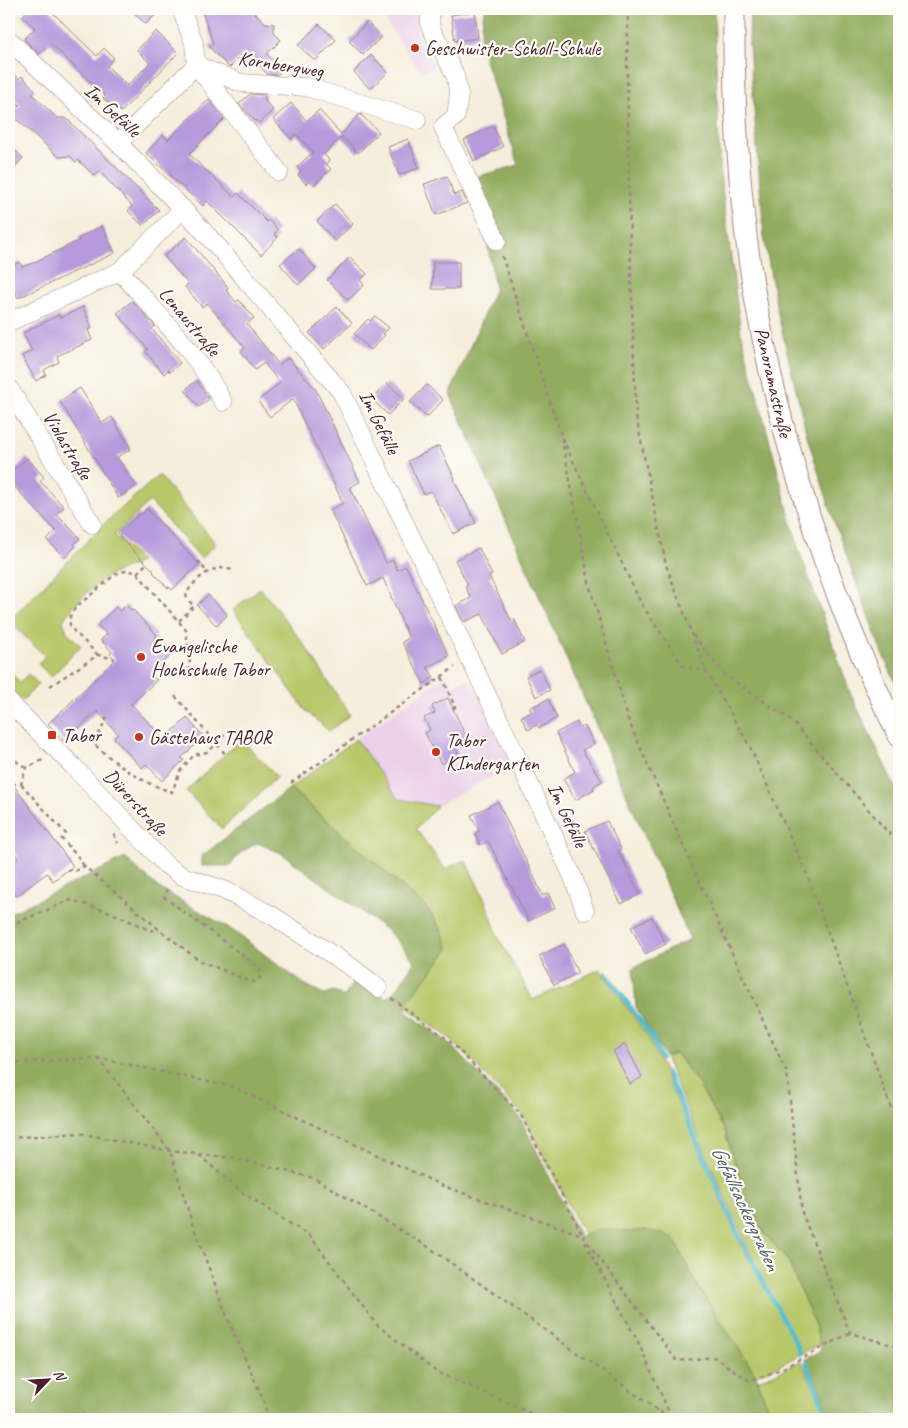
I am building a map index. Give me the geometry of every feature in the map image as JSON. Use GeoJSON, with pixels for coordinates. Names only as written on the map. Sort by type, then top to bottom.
{"type":"FeatureCollection","features":[{"type":"Feature","properties":{"kind":"main road","name":"Panoramastraße"},"geometry":{"type":"LineString","coordinates":[[734,9],[733,51],[738,155],[748,250],[761,328],[771,373],[784,430],[802,494],[822,551],[846,618],[899,736]]}},
{"type":"Feature","properties":{"kind":"street"},"geometry":{"type":"LineString","coordinates":[[181,9],[194,43],[196,65],[279,172]]}},
{"type":"Feature","properties":{"kind":"street"},"geometry":{"type":"LineString","coordinates":[[430,9],[430,26],[455,74],[459,94],[456,116],[443,127],[497,241]]}},
{"type":"Feature","properties":{"kind":"street","name":"Im Gefälle"},"geometry":{"type":"LineString","coordinates":[[11,47],[118,143],[183,209],[218,247],[342,393],[573,877],[585,911]]}},
{"type":"Feature","properties":{"kind":"street"},"geometry":{"type":"LineString","coordinates":[[118,143],[196,65]]}},
{"type":"Feature","properties":{"kind":"street","name":"Kornbergweg"},"geometry":{"type":"LineString","coordinates":[[196,65],[241,83],[306,87],[417,120]]}},
{"type":"Feature","properties":{"kind":"street"},"geometry":{"type":"LineString","coordinates":[[9,322],[120,271],[183,209]]}},
{"type":"Feature","properties":{"kind":"street","name":"Lenaustraße"},"geometry":{"type":"LineString","coordinates":[[120,271],[201,366],[214,383],[223,402]]}},
{"type":"Feature","properties":{"kind":"street","name":"Violastraße"},"geometry":{"type":"LineString","coordinates":[[9,388],[92,524]]}},
{"type":"Feature","properties":{"kind":"street","name":"Dürerstraße"},"geometry":{"type":"LineString","coordinates":[[11,709],[73,766],[165,864],[182,876],[224,890],[273,916],[354,969],[378,988]]}},
{"type":"Feature","properties":{"kind":"path"},"geometry":{"type":"LineString","coordinates":[[628,9],[629,223],[636,416],[666,565],[706,671],[750,747],[808,877],[899,1130]]}},
{"type":"Feature","properties":{"kind":"path"},"geometry":{"type":"LineString","coordinates":[[497,241],[562,438],[642,605],[683,666],[706,671]]}},
{"type":"Feature","properties":{"kind":"path"},"geometry":{"type":"LineString","coordinates":[[562,438],[590,587],[630,722],[692,868],[787,1073],[802,1212],[850,1333]]}},
{"type":"Feature","properties":{"kind":"path"},"geometry":{"type":"LineString","coordinates":[[197,563],[199,562],[208,572]]}},
{"type":"Feature","properties":{"kind":"path"},"geometry":{"type":"LineString","coordinates":[[137,573],[147,563]]}},
{"type":"Feature","properties":{"kind":"path"},"geometry":{"type":"LineString","coordinates":[[179,621],[194,606],[187,599],[186,594],[208,572],[224,568],[233,571]]}},
{"type":"Feature","properties":{"kind":"path"},"geometry":{"type":"LineString","coordinates":[[115,659],[98,655],[71,628],[69,620],[76,607],[116,574],[128,570],[137,573],[186,630],[190,664],[189,674]]}},
{"type":"Feature","properties":{"kind":"path"},"geometry":{"type":"LineString","coordinates":[[692,633],[725,675],[790,719],[899,844]]}},
{"type":"Feature","properties":{"kind":"path"},"geometry":{"type":"LineString","coordinates":[[50,686],[98,655]]}},
{"type":"Feature","properties":{"kind":"path"},"geometry":{"type":"LineString","coordinates":[[291,783],[469,657]]}},
{"type":"Feature","properties":{"kind":"path"},"geometry":{"type":"LineString","coordinates":[[442,677],[456,707],[453,709]]}},
{"type":"Feature","properties":{"kind":"path"},"geometry":{"type":"LineString","coordinates":[[175,696],[227,756]]}},
{"type":"Feature","properties":{"kind":"path"},"geometry":{"type":"LineString","coordinates":[[107,717],[94,744],[112,761],[131,774],[158,788],[172,792],[185,765],[194,755],[207,752],[225,734]]}},
{"type":"Feature","properties":{"kind":"path"},"geometry":{"type":"LineString","coordinates":[[9,756],[26,768]]}},
{"type":"Feature","properties":{"kind":"path"},"geometry":{"type":"LineString","coordinates":[[21,784],[26,768],[48,758]]}},
{"type":"Feature","properties":{"kind":"path"},"geometry":{"type":"LineString","coordinates":[[182,762],[185,765]]}},
{"type":"Feature","properties":{"kind":"path"},"geometry":{"type":"LineString","coordinates":[[12,784],[21,784],[66,834]]}},
{"type":"Feature","properties":{"kind":"path"},"geometry":{"type":"LineString","coordinates":[[61,838],[84,866],[161,931],[200,961],[249,981],[254,982],[260,978],[260,968],[164,897],[169,885]]}},
{"type":"Feature","properties":{"kind":"path"},"geometry":{"type":"LineString","coordinates":[[67,870],[76,871],[84,866]]}},
{"type":"Feature","properties":{"kind":"path"},"geometry":{"type":"LineString","coordinates":[[9,921],[14,923],[21,921],[70,900],[107,911],[150,930],[161,931]]}},
{"type":"Feature","properties":{"kind":"path"},"geometry":{"type":"LineString","coordinates":[[378,988],[451,1042],[521,1115],[638,1342],[671,1419]]}},
{"type":"Feature","properties":{"kind":"path"},"geometry":{"type":"LineString","coordinates":[[9,1063],[98,1058],[233,1087],[443,1186],[582,1235],[677,1361],[714,1357],[750,1380],[783,1368],[850,1333],[899,1347]]}},
{"type":"Feature","properties":{"kind":"path"},"geometry":{"type":"LineString","coordinates":[[98,1058],[170,1151],[192,1223],[228,1319],[265,1404],[267,1419]]}},
{"type":"Feature","properties":{"kind":"path"},"geometry":{"type":"LineString","coordinates":[[9,1138],[79,1133],[170,1151],[234,1158],[314,1178],[430,1248],[671,1419]]}},
{"type":"Feature","properties":{"kind":"path"},"geometry":{"type":"LineString","coordinates":[[198,1154],[240,1190],[311,1238],[376,1324],[436,1371],[544,1419]]}},
{"type":"Feature","properties":{"kind":"path"},"geometry":{"type":"LineString","coordinates":[[56,1419],[85,1414],[95,1419]]}},
{"type":"Feature","properties":{"kind":"path"},"geometry":{"type":"LineString","coordinates":[[85,1414],[86,1419]]}},
{"type":"Feature","properties":{"kind":"shaded area","name":"Geschwister-Scholl-Schule"},"geometry":{"type":"Polygon","coordinates":[[[378,9],[416,9],[416,31],[435,65],[421,73],[378,9]]]}},
{"type":"Feature","properties":{"kind":"shaded area","name":"Tabor KIndergarten"},"geometry":{"type":"Polygon","coordinates":[[[447,675],[453,686],[465,679],[473,683],[513,765],[437,806],[398,799],[356,739],[447,675]]]}},
{"type":"Feature","properties":{"kind":"green space"},"geometry":{"type":"Polygon","coordinates":[[[484,9],[714,9],[720,173],[741,334],[798,547],[851,695],[899,795],[899,1419],[830,1419],[805,1359],[821,1350],[815,1325],[788,1261],[764,1233],[742,1188],[725,1131],[698,1083],[676,1054],[665,1057],[636,1007],[633,968],[690,939],[450,394],[495,288],[476,177],[518,165],[480,43],[484,9]]]}},
{"type":"Feature","properties":{"kind":"green space"},"geometry":{"type":"Polygon","coordinates":[[[750,9],[899,9],[899,691],[880,648],[835,524],[807,436],[777,310],[764,237],[749,45],[750,9]]]}},
{"type":"Feature","properties":{"kind":"green space"},"geometry":{"type":"Polygon","coordinates":[[[159,475],[216,544],[201,558],[150,501],[115,535],[141,561],[99,582],[67,615],[63,621],[67,632],[81,646],[51,677],[38,664],[45,656],[15,627],[9,634],[9,621],[105,523],[159,475]]]}},
{"type":"Feature","properties":{"kind":"green space"},"geometry":{"type":"Polygon","coordinates":[[[260,588],[303,643],[350,715],[329,731],[305,710],[233,610],[260,588]]]}},
{"type":"Feature","properties":{"kind":"green space"},"geometry":{"type":"Polygon","coordinates":[[[9,671],[20,682],[28,674],[39,684],[22,701],[9,688],[9,671]]]}},
{"type":"Feature","properties":{"kind":"green space"},"geometry":{"type":"Polygon","coordinates":[[[241,739],[277,777],[222,829],[186,791],[241,739]]]}},
{"type":"Feature","properties":{"kind":"green space"},"geometry":{"type":"Polygon","coordinates":[[[356,739],[398,799],[437,806],[416,829],[445,869],[465,860],[486,902],[498,937],[533,1000],[600,969],[649,1038],[747,1258],[753,1259],[665,1057],[676,1054],[698,1083],[725,1131],[742,1188],[764,1233],[788,1261],[815,1325],[820,1344],[756,1375],[694,1280],[674,1239],[645,1230],[627,1232],[603,1229],[584,1235],[522,1114],[452,1040],[406,1007],[409,999],[449,949],[440,927],[427,908],[290,788],[356,739]]]}},
{"type":"Feature","properties":{"kind":"green space"},"geometry":{"type":"Polygon","coordinates":[[[290,788],[427,908],[440,927],[449,949],[409,999],[405,1011],[449,1043],[519,1116],[580,1237],[589,1232],[603,1229],[627,1232],[645,1230],[661,1233],[674,1239],[694,1280],[756,1375],[772,1419],[9,1419],[9,914],[125,858],[159,888],[232,930],[304,984],[324,994],[334,991],[344,997],[355,979],[386,998],[397,989],[415,961],[388,931],[281,853],[257,843],[240,853],[230,866],[202,866],[202,856],[290,788]]]}},
{"type":"Feature","properties":{"kind":"green space"},"geometry":{"type":"Polygon","coordinates":[[[801,1361],[813,1385],[826,1419],[772,1419],[758,1380],[801,1361]]]}},
{"type":"Feature","properties":{"kind":"building"},"geometry":{"type":"Polygon","coordinates":[[[30,9],[49,9],[97,56],[104,48],[114,58],[107,66],[127,86],[150,63],[137,50],[156,31],[178,53],[121,112],[103,98],[105,96],[50,43],[39,54],[24,39],[35,28],[22,16],[30,9]]]}},
{"type":"Feature","properties":{"kind":"building"},"geometry":{"type":"Polygon","coordinates":[[[130,9],[161,9],[146,24],[130,9]]]}},
{"type":"Feature","properties":{"kind":"building"},"geometry":{"type":"Polygon","coordinates":[[[201,9],[251,9],[265,23],[274,24],[274,33],[281,40],[267,54],[282,70],[277,75],[267,74],[244,53],[230,67],[228,66],[209,47],[213,43],[201,9]]]}},
{"type":"Feature","properties":{"kind":"building"},"geometry":{"type":"Polygon","coordinates":[[[475,12],[478,38],[455,41],[451,15],[475,12]]]}},
{"type":"Feature","properties":{"kind":"building"},"geometry":{"type":"Polygon","coordinates":[[[367,22],[381,37],[363,55],[349,41],[367,22]]]}},
{"type":"Feature","properties":{"kind":"building"},"geometry":{"type":"Polygon","coordinates":[[[319,24],[336,40],[315,61],[298,45],[319,24]]]}},
{"type":"Feature","properties":{"kind":"building"},"geometry":{"type":"Polygon","coordinates":[[[371,55],[388,72],[370,89],[354,72],[371,55]]]}},
{"type":"Feature","properties":{"kind":"building"},"geometry":{"type":"Polygon","coordinates":[[[9,70],[19,79],[22,76],[35,90],[32,94],[57,118],[66,118],[159,210],[143,226],[128,211],[132,206],[99,171],[95,176],[78,160],[76,162],[70,156],[59,157],[11,114],[20,105],[9,94],[9,70]]]}},
{"type":"Feature","properties":{"kind":"building"},"geometry":{"type":"Polygon","coordinates":[[[250,94],[265,95],[265,101],[273,110],[259,123],[239,104],[250,94]]]}},
{"type":"Feature","properties":{"kind":"building"},"geometry":{"type":"Polygon","coordinates":[[[209,99],[224,119],[189,154],[234,197],[238,193],[267,222],[269,220],[278,230],[274,234],[278,237],[261,255],[207,201],[203,206],[146,153],[163,135],[168,140],[209,99]]]}},
{"type":"Feature","properties":{"kind":"building"},"geometry":{"type":"Polygon","coordinates":[[[291,103],[307,121],[319,110],[341,134],[360,114],[379,132],[358,153],[342,137],[324,154],[329,160],[326,164],[331,169],[314,185],[310,181],[306,184],[298,175],[301,171],[297,167],[313,152],[296,134],[291,139],[273,119],[291,103]]]}},
{"type":"Feature","properties":{"kind":"building"},"geometry":{"type":"Polygon","coordinates":[[[493,126],[503,147],[474,161],[464,140],[493,126]]]}},
{"type":"Feature","properties":{"kind":"building"},"geometry":{"type":"Polygon","coordinates":[[[408,139],[419,168],[399,175],[388,147],[408,139]]]}},
{"type":"Feature","properties":{"kind":"building"},"geometry":{"type":"Polygon","coordinates":[[[9,144],[23,158],[9,173],[9,144]]]}},
{"type":"Feature","properties":{"kind":"building"},"geometry":{"type":"Polygon","coordinates":[[[447,176],[454,195],[462,192],[467,203],[436,215],[424,184],[447,176]]]}},
{"type":"Feature","properties":{"kind":"building"},"geometry":{"type":"Polygon","coordinates":[[[335,204],[353,224],[335,241],[317,221],[335,204]]]}},
{"type":"Feature","properties":{"kind":"building"},"geometry":{"type":"Polygon","coordinates":[[[102,226],[115,253],[18,298],[9,278],[9,267],[20,262],[22,267],[33,263],[80,240],[78,238],[102,226]]]}},
{"type":"Feature","properties":{"kind":"building"},"geometry":{"type":"Polygon","coordinates":[[[186,237],[227,286],[226,290],[236,302],[239,300],[254,318],[247,324],[279,365],[288,358],[316,390],[360,482],[350,487],[386,563],[393,560],[397,570],[406,566],[449,656],[427,667],[434,677],[424,684],[402,642],[409,638],[383,578],[367,586],[330,510],[343,503],[293,399],[270,417],[258,401],[280,383],[264,363],[255,370],[241,351],[245,348],[207,303],[202,307],[185,287],[188,284],[164,256],[186,237]]]}},
{"type":"Feature","properties":{"kind":"building"},"geometry":{"type":"Polygon","coordinates":[[[299,249],[316,269],[298,285],[280,264],[299,249]]]}},
{"type":"Feature","properties":{"kind":"building"},"geometry":{"type":"Polygon","coordinates":[[[350,257],[367,274],[360,280],[364,285],[348,300],[327,280],[350,257]]]}},
{"type":"Feature","properties":{"kind":"building"},"geometry":{"type":"Polygon","coordinates":[[[433,262],[459,262],[459,289],[432,289],[433,262]]]}},
{"type":"Feature","properties":{"kind":"building"},"geometry":{"type":"Polygon","coordinates":[[[132,301],[155,326],[152,329],[180,363],[170,372],[168,370],[164,374],[145,351],[148,349],[117,313],[132,301]]]}},
{"type":"Feature","properties":{"kind":"building"},"geometry":{"type":"Polygon","coordinates":[[[83,307],[92,328],[88,330],[92,340],[57,356],[59,362],[44,370],[46,375],[36,381],[22,356],[32,351],[23,333],[59,315],[60,318],[83,307]]]}},
{"type":"Feature","properties":{"kind":"building"},"geometry":{"type":"Polygon","coordinates":[[[337,307],[352,323],[324,349],[309,333],[337,307]]]}},
{"type":"Feature","properties":{"kind":"building"},"geometry":{"type":"Polygon","coordinates":[[[375,316],[389,328],[371,350],[354,334],[368,319],[370,321],[375,316]]]}},
{"type":"Feature","properties":{"kind":"building"},"geometry":{"type":"Polygon","coordinates":[[[197,380],[209,399],[199,407],[185,390],[197,380]]]}},
{"type":"Feature","properties":{"kind":"building"},"geometry":{"type":"Polygon","coordinates":[[[387,383],[404,399],[388,415],[372,399],[387,383]]]}},
{"type":"Feature","properties":{"kind":"building"},"geometry":{"type":"Polygon","coordinates":[[[427,385],[443,400],[427,417],[410,402],[427,385]]]}},
{"type":"Feature","properties":{"kind":"building"},"geometry":{"type":"Polygon","coordinates":[[[80,388],[102,423],[112,417],[131,449],[117,457],[136,486],[118,498],[60,401],[80,388]]]}},
{"type":"Feature","properties":{"kind":"building"},"geometry":{"type":"Polygon","coordinates":[[[439,446],[476,523],[453,534],[431,491],[424,494],[408,461],[439,446]]]}},
{"type":"Feature","properties":{"kind":"building"},"geometry":{"type":"Polygon","coordinates":[[[27,458],[44,477],[40,481],[64,507],[56,514],[80,538],[74,544],[76,546],[65,558],[47,540],[56,531],[9,481],[9,475],[27,458]]]}},
{"type":"Feature","properties":{"kind":"building"},"geometry":{"type":"Polygon","coordinates":[[[147,509],[199,564],[172,590],[168,588],[118,533],[147,509]]]}},
{"type":"Feature","properties":{"kind":"building"},"geometry":{"type":"Polygon","coordinates":[[[479,548],[492,575],[489,576],[511,620],[514,619],[525,642],[502,654],[482,614],[464,622],[456,606],[471,598],[465,586],[468,585],[455,560],[479,548]]]}},
{"type":"Feature","properties":{"kind":"building"},"geometry":{"type":"Polygon","coordinates":[[[208,595],[227,615],[217,626],[197,605],[208,595]]]}},
{"type":"Feature","properties":{"kind":"building"},"geometry":{"type":"Polygon","coordinates":[[[126,605],[157,635],[155,637],[172,654],[151,674],[157,680],[131,704],[164,739],[187,718],[204,737],[181,758],[184,760],[162,781],[146,764],[142,768],[114,738],[118,734],[97,711],[65,742],[48,724],[115,660],[110,654],[112,652],[101,640],[107,634],[97,625],[116,607],[120,611],[126,605]]]}},
{"type":"Feature","properties":{"kind":"building"},"geometry":{"type":"Polygon","coordinates":[[[540,669],[550,690],[536,697],[526,676],[540,669]]]}},
{"type":"Feature","properties":{"kind":"building"},"geometry":{"type":"Polygon","coordinates":[[[448,698],[468,741],[455,747],[459,755],[441,764],[425,733],[430,730],[424,718],[435,713],[432,706],[448,698]]]}},
{"type":"Feature","properties":{"kind":"building"},"geometry":{"type":"Polygon","coordinates":[[[548,699],[557,718],[539,728],[537,725],[528,730],[521,717],[532,712],[529,708],[548,699]]]}},
{"type":"Feature","properties":{"kind":"building"},"geometry":{"type":"Polygon","coordinates":[[[577,722],[580,728],[585,726],[594,744],[582,750],[602,781],[593,787],[594,789],[576,800],[563,779],[575,772],[556,733],[577,722]]]}},
{"type":"Feature","properties":{"kind":"building"},"geometry":{"type":"Polygon","coordinates":[[[9,779],[73,866],[53,881],[47,873],[16,896],[9,886],[9,865],[18,858],[9,845],[9,779]]]}},
{"type":"Feature","properties":{"kind":"building"},"geometry":{"type":"Polygon","coordinates":[[[498,802],[543,896],[548,893],[555,908],[529,921],[488,841],[480,845],[475,833],[479,831],[471,815],[498,802]]]}},
{"type":"Feature","properties":{"kind":"building"},"geometry":{"type":"Polygon","coordinates":[[[607,821],[621,849],[618,850],[640,894],[621,904],[585,831],[607,821]]]}},
{"type":"Feature","properties":{"kind":"building"},"geometry":{"type":"Polygon","coordinates":[[[652,917],[666,944],[645,954],[631,927],[652,917]]]}},
{"type":"Feature","properties":{"kind":"building"},"geometry":{"type":"Polygon","coordinates":[[[564,944],[578,973],[554,985],[539,956],[564,944]]]}},
{"type":"Feature","properties":{"kind":"building"},"geometry":{"type":"Polygon","coordinates":[[[625,1044],[642,1077],[630,1084],[613,1051],[625,1044]]]}},
{"type":"Feature","properties":{"kind":"waterway","name":"Gefällsackergraben"},"geometry":{"type":"LineString","coordinates":[[606,973],[652,1037],[661,1059]]}},
{"type":"Feature","properties":{"kind":"waterway","name":"Gefällsackergraben"},"geometry":{"type":"LineString","coordinates":[[667,1073],[740,1239],[800,1354]]}},
{"type":"Feature","properties":{"kind":"waterway","name":"Gefällsackergraben"},"geometry":{"type":"LineString","coordinates":[[806,1363],[828,1419]]}},
{"type":"Feature","properties":{"kind":"place","name":"Geschwister-Scholl-Schule"},"geometry":{"type":"Point","coordinates":[415,48]}},
{"type":"Feature","properties":{"kind":"place","name":"Evangelische Hochschule Tabor"},"geometry":{"type":"Point","coordinates":[141,657]}},
{"type":"Feature","properties":{"kind":"place","name":"Tabor"},"geometry":{"type":"Point","coordinates":[52,735]}},
{"type":"Feature","properties":{"kind":"place","name":"Gästehaus TABOR"},"geometry":{"type":"Point","coordinates":[139,737]}},
{"type":"Feature","properties":{"kind":"place","name":"Tabor KIndergarten"},"geometry":{"type":"Point","coordinates":[436,752]}}]}
